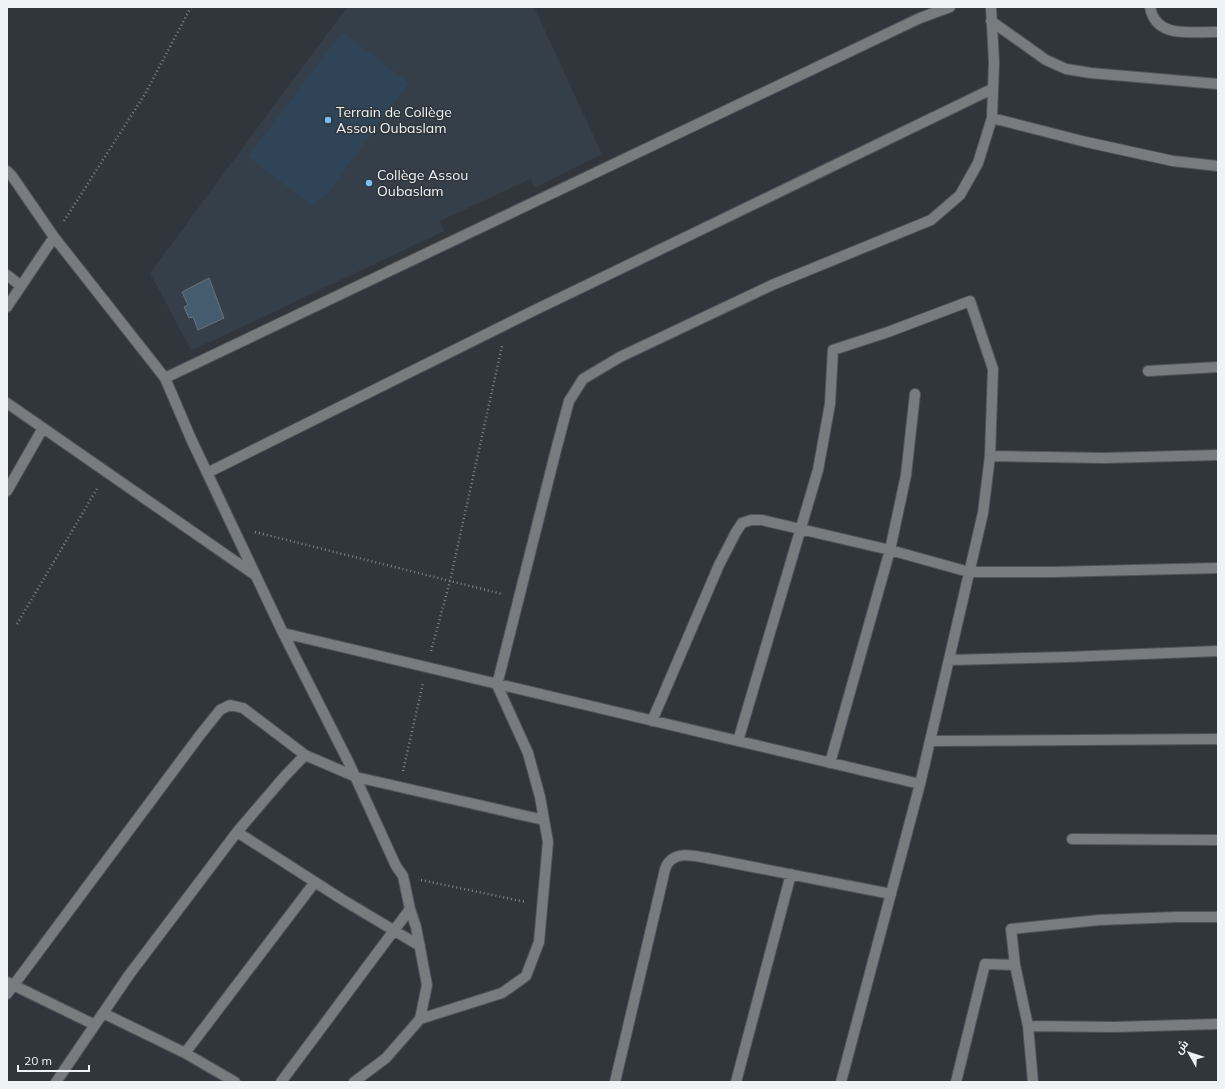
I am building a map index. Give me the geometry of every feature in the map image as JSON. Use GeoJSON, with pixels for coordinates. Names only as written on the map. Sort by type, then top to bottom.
{"type":"FeatureCollection","features":[{"type":"Feature","properties":{"kind":"street"},"geometry":{"type":"LineString","coordinates":[[165,378],[913,22],[950,7]]}},
{"type":"Feature","properties":{"kind":"street"},"geometry":{"type":"LineString","coordinates":[[420,1019],[502,993],[526,976],[539,942],[548,842],[540,797],[528,753],[497,685],[569,401],[583,379],[620,357],[772,285],[931,220],[960,195],[978,164],[992,118],[994,62],[991,7]]}},
{"type":"Feature","properties":{"kind":"street"},"geometry":{"type":"LineString","coordinates":[[1150,7],[1157,24],[1173,32],[1218,32]]}},
{"type":"Feature","properties":{"kind":"street"},"geometry":{"type":"LineString","coordinates":[[992,21],[1046,60],[1066,69],[1091,73],[1218,84]]}},
{"type":"Feature","properties":{"kind":"street"},"geometry":{"type":"LineString","coordinates":[[207,473],[506,324],[992,89]]}},
{"type":"Feature","properties":{"kind":"street"},"geometry":{"type":"LineString","coordinates":[[992,118],[1086,142],[1173,161],[1218,166]]}},
{"type":"Feature","properties":{"kind":"street"},"geometry":{"type":"LineString","coordinates":[[7,171],[54,237],[165,378],[207,473],[255,575],[356,777],[396,866],[403,876],[410,909],[416,927],[427,985],[420,1019],[386,1058],[354,1082]]}},
{"type":"Feature","properties":{"kind":"street"},"geometry":{"type":"LineString","coordinates":[[7,307],[54,237]]}},
{"type":"Feature","properties":{"kind":"street"},"geometry":{"type":"LineString","coordinates":[[7,275],[21,286]]}},
{"type":"Feature","properties":{"kind":"street"},"geometry":{"type":"LineString","coordinates":[[738,741],[818,470],[830,404],[833,350],[888,332],[970,301],[994,369],[990,456],[983,513],[920,784],[841,1082]]}},
{"type":"Feature","properties":{"kind":"street"},"geometry":{"type":"LineString","coordinates":[[1148,372],[1218,367]]}},
{"type":"Feature","properties":{"kind":"street"},"geometry":{"type":"LineString","coordinates":[[830,763],[890,550],[906,476],[915,394]]}},
{"type":"Feature","properties":{"kind":"street"},"geometry":{"type":"LineString","coordinates":[[7,403],[255,575]]}},
{"type":"Feature","properties":{"kind":"street"},"geometry":{"type":"LineString","coordinates":[[7,491],[43,428]]}},
{"type":"Feature","properties":{"kind":"street"},"geometry":{"type":"LineString","coordinates":[[990,456],[1104,458],[1218,455]]}},
{"type":"Feature","properties":{"kind":"street"},"geometry":{"type":"LineString","coordinates":[[652,721],[719,565],[742,523],[751,520],[762,520],[890,550],[969,572],[1052,572],[1218,568]]}},
{"type":"Feature","properties":{"kind":"street"},"geometry":{"type":"LineString","coordinates":[[283,633],[497,685],[920,784]]}},
{"type":"Feature","properties":{"kind":"street"},"geometry":{"type":"LineString","coordinates":[[949,660],[1218,651]]}},
{"type":"Feature","properties":{"kind":"street"},"geometry":{"type":"LineString","coordinates":[[7,994],[10,983],[200,735],[220,710],[230,705],[243,708],[306,755],[356,777],[544,820]]}},
{"type":"Feature","properties":{"kind":"street"},"geometry":{"type":"LineString","coordinates":[[930,741],[1218,739]]}},
{"type":"Feature","properties":{"kind":"street"},"geometry":{"type":"LineString","coordinates":[[56,1082],[129,974],[237,832],[284,777],[306,755]]}},
{"type":"Feature","properties":{"kind":"street"},"geometry":{"type":"LineString","coordinates":[[237,832],[420,946]]}},
{"type":"Feature","properties":{"kind":"street"},"geometry":{"type":"LineString","coordinates":[[1072,839],[1218,840]]}},
{"type":"Feature","properties":{"kind":"street"},"geometry":{"type":"LineString","coordinates":[[615,1082],[667,864],[675,857],[685,855],[707,858],[890,894]]}},
{"type":"Feature","properties":{"kind":"street"},"geometry":{"type":"LineString","coordinates":[[736,1082],[791,874]]}},
{"type":"Feature","properties":{"kind":"street"},"geometry":{"type":"LineString","coordinates":[[185,1053],[315,882]]}},
{"type":"Feature","properties":{"kind":"street"},"geometry":{"type":"LineString","coordinates":[[280,1082],[410,909]]}},
{"type":"Feature","properties":{"kind":"street"},"geometry":{"type":"LineString","coordinates":[[1033,1082],[1028,1026],[1015,965],[1011,929],[1100,920],[1218,917]]}},
{"type":"Feature","properties":{"kind":"street"},"geometry":{"type":"LineString","coordinates":[[956,1082],[985,964],[1015,965]]}},
{"type":"Feature","properties":{"kind":"street"},"geometry":{"type":"LineString","coordinates":[[10,983],[95,1025]]}},
{"type":"Feature","properties":{"kind":"street"},"geometry":{"type":"LineString","coordinates":[[103,1013],[185,1053],[235,1082]]}},
{"type":"Feature","properties":{"kind":"street"},"geometry":{"type":"LineString","coordinates":[[1028,1026],[1114,1027],[1218,1024]]}},
{"type":"Feature","properties":{"kind":"path"},"geometry":{"type":"LineString","coordinates":[[54,237],[145,94],[191,7]]}},
{"type":"Feature","properties":{"kind":"path"},"geometry":{"type":"LineString","coordinates":[[399,788],[426,668],[450,581],[506,324]]}},
{"type":"Feature","properties":{"kind":"path"},"geometry":{"type":"LineString","coordinates":[[17,624],[106,472]]}},
{"type":"Feature","properties":{"kind":"path"},"geometry":{"type":"LineString","coordinates":[[233,527],[519,598]]}},
{"type":"Feature","properties":{"kind":"path"},"geometry":{"type":"LineString","coordinates":[[403,876],[542,905]]}},
{"type":"Feature","properties":{"kind":"shaded area","name":"Collège Assou Oubaslam"},"geometry":{"type":"Polygon","coordinates":[[[347,7],[534,7],[602,154],[534,188],[531,179],[440,221],[444,231],[191,350],[150,273],[347,7]]]}},
{"type":"Feature","properties":{"kind":"shaded area","name":"Terrain de Collège Assou Oubaslam"},"geometry":{"type":"Polygon","coordinates":[[[342,32],[409,83],[326,195],[311,205],[248,157],[342,32]]]}},
{"type":"Feature","properties":{"kind":"building"},"geometry":{"type":"Polygon","coordinates":[[[209,278],[224,318],[198,330],[193,317],[189,318],[184,307],[188,305],[182,292],[209,278]]]}},
{"type":"Feature","properties":{"kind":"place","name":"Terrain de Collège Assou Oubaslam"},"geometry":{"type":"Point","coordinates":[328,120]}},
{"type":"Feature","properties":{"kind":"place","name":"Collège Assou Oubaslam"},"geometry":{"type":"Point","coordinates":[369,183]}}]}
